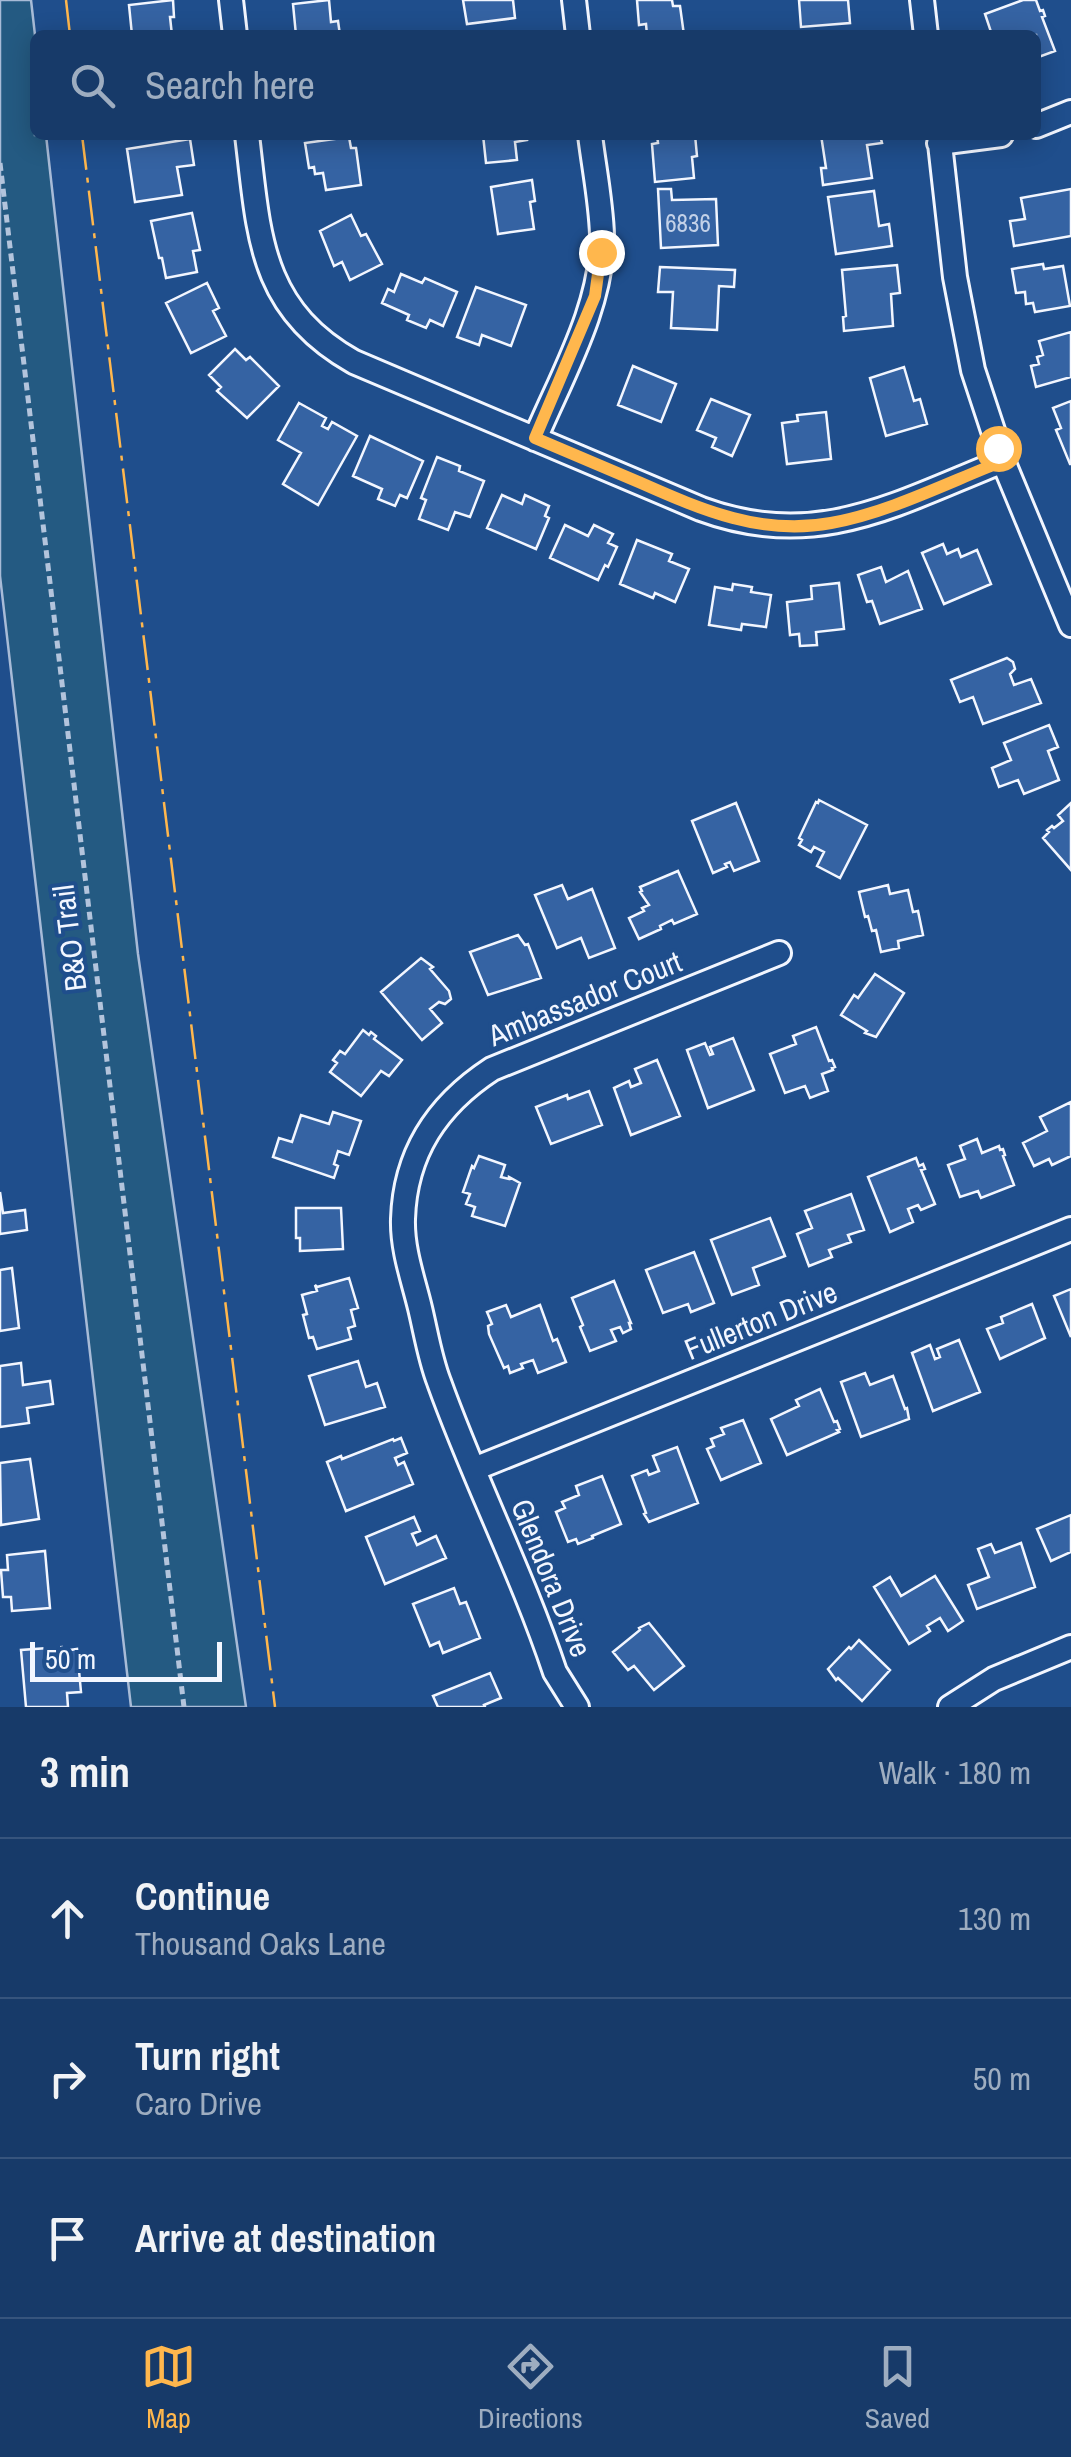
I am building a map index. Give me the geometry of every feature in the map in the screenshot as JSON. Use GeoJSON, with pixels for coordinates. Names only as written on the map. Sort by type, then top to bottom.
{"type":"FeatureCollection","features":[{"type":"Feature","properties":{"kind":"street"},"geometry":{"type":"LineString","coordinates":[[231,0],[234,30]]}},
{"type":"Feature","properties":{"kind":"street"},"geometry":{"type":"LineString","coordinates":[[574,0],[577,30]]}},
{"type":"Feature","properties":{"kind":"street"},"geometry":{"type":"LineString","coordinates":[[922,0],[925,30]]}},
{"type":"Feature","properties":{"kind":"street"},"geometry":{"type":"LineString","coordinates":[[1041,124],[1071,112]]}},
{"type":"Feature","properties":{"kind":"street"},"geometry":{"type":"LineString","coordinates":[[248,140],[263,250],[276,285],[288,306],[313,334],[354,362],[701,509],[747,523],[820,525],[856,518],[1003,461]]}},
{"type":"Feature","properties":{"kind":"street"},"geometry":{"type":"LineString","coordinates":[[535,438],[589,313],[598,278],[602,234],[591,140]]}},
{"type":"Feature","properties":{"kind":"street"},"geometry":{"type":"LineString","coordinates":[[939,140],[955,278],[980,392],[1003,461],[1071,624]]}},
{"type":"Feature","properties":{"kind":"street","name":"Ambassador Court"},"geometry":{"type":"LineString","coordinates":[[474,1469],[438,1378],[406,1255],[403,1219],[408,1182],[425,1137],[445,1107],[492,1069],[779,953]]}},
{"type":"Feature","properties":{"kind":"street","name":"Fullerton Drive"},"geometry":{"type":"LineString","coordinates":[[474,1469],[1071,1230]]}},
{"type":"Feature","properties":{"kind":"street","name":"Glendora Drive"},"geometry":{"type":"LineString","coordinates":[[474,1469],[556,1672],[577,1707]]}},
{"type":"Feature","properties":{"kind":"street"},"geometry":{"type":"LineString","coordinates":[[950,1707],[994,1679],[1071,1647]]}},
{"type":"Feature","properties":{"kind":"path","name":"B&O Trail"},"geometry":{"type":"LineString","coordinates":[[0,163],[184,1707]]}},
{"type":"Feature","properties":{"kind":"shaded area"},"geometry":{"type":"Polygon","coordinates":[[[0,0],[31,0],[34,30],[30,30],[30,140],[47,140],[138,954],[246,1707],[131,1707],[0,576],[0,0]]]}},
{"type":"Feature","properties":{"kind":"building"},"geometry":{"type":"Polygon","coordinates":[[[173,0],[171,30],[132,30],[129,5],[173,0]]]}},
{"type":"Feature","properties":{"kind":"building"},"geometry":{"type":"Polygon","coordinates":[[[329,0],[331,22],[338,21],[339,30],[296,30],[293,4],[329,0]]]}},
{"type":"Feature","properties":{"kind":"building"},"geometry":{"type":"Polygon","coordinates":[[[463,0],[513,0],[515,18],[467,24],[463,0]]]}},
{"type":"Feature","properties":{"kind":"building"},"geometry":{"type":"Polygon","coordinates":[[[637,0],[672,0],[673,6],[680,6],[683,30],[647,30],[646,24],[639,25],[637,0]]]}},
{"type":"Feature","properties":{"kind":"building"},"geometry":{"type":"Polygon","coordinates":[[[799,0],[848,0],[850,23],[801,27],[799,0]]]}},
{"type":"Feature","properties":{"kind":"building"},"geometry":{"type":"Polygon","coordinates":[[[1023,0],[1036,0],[1040,11],[1043,10],[1055,51],[1041,56],[1041,30],[990,30],[985,14],[1023,0]]]}},
{"type":"Feature","properties":{"kind":"building"},"geometry":{"type":"Polygon","coordinates":[[[190,140],[194,165],[177,167],[182,195],[135,202],[127,149],[190,140]]]}},
{"type":"Feature","properties":{"kind":"building"},"geometry":{"type":"Polygon","coordinates":[[[350,140],[351,148],[356,148],[361,185],[326,190],[323,173],[315,174],[314,167],[309,168],[305,143],[350,140]]]}},
{"type":"Feature","properties":{"kind":"building"},"geometry":{"type":"Polygon","coordinates":[[[484,140],[527,140],[515,142],[517,160],[486,163],[484,140]]]}},
{"type":"Feature","properties":{"kind":"building"},"geometry":{"type":"Polygon","coordinates":[[[658,140],[695,140],[694,178],[655,182],[652,144],[658,140]]]}},
{"type":"Feature","properties":{"kind":"building"},"geometry":{"type":"Polygon","coordinates":[[[822,140],[881,140],[882,143],[867,145],[872,178],[823,185],[821,168],[826,168],[822,140]]]}},
{"type":"Feature","properties":{"kind":"building"},"geometry":{"type":"Polygon","coordinates":[[[532,180],[534,229],[498,234],[491,187],[532,180]]]}},
{"type":"Feature","properties":{"kind":"building"},"geometry":{"type":"Polygon","coordinates":[[[658,189],[671,189],[672,200],[716,199],[718,245],[661,248],[658,189]]]}},
{"type":"Feature","properties":{"kind":"building"},"geometry":{"type":"Polygon","coordinates":[[[1071,189],[1071,236],[1014,246],[1010,221],[1025,219],[1021,198],[1071,189]]]}},
{"type":"Feature","properties":{"kind":"building"},"geometry":{"type":"Polygon","coordinates":[[[874,191],[879,226],[889,224],[892,246],[836,254],[828,197],[874,191]]]}},
{"type":"Feature","properties":{"kind":"building"},"geometry":{"type":"Polygon","coordinates":[[[192,213],[200,250],[193,251],[197,272],[166,278],[151,221],[192,213]]]}},
{"type":"Feature","properties":{"kind":"building"},"geometry":{"type":"Polygon","coordinates":[[[351,215],[382,264],[350,280],[342,262],[334,266],[320,231],[351,215]]]}},
{"type":"Feature","properties":{"kind":"building"},"geometry":{"type":"Polygon","coordinates":[[[1043,264],[1044,269],[1063,266],[1070,306],[1035,312],[1033,303],[1026,304],[1025,292],[1016,293],[1012,269],[1043,264]]]}},
{"type":"Feature","properties":{"kind":"building"},"geometry":{"type":"Polygon","coordinates":[[[897,265],[900,293],[891,294],[893,326],[844,331],[842,270],[897,265]]]}},
{"type":"Feature","properties":{"kind":"building"},"geometry":{"type":"Polygon","coordinates":[[[660,267],[735,270],[734,287],[719,286],[717,330],[671,328],[673,292],[658,292],[660,267]]]}},
{"type":"Feature","properties":{"kind":"building"},"geometry":{"type":"Polygon","coordinates":[[[401,274],[422,283],[425,278],[457,292],[443,326],[430,320],[426,328],[382,303],[388,289],[394,292],[401,274]]]}},
{"type":"Feature","properties":{"kind":"building"},"geometry":{"type":"Polygon","coordinates":[[[207,283],[219,308],[213,311],[226,336],[191,353],[166,303],[207,283]]]}},
{"type":"Feature","properties":{"kind":"building"},"geometry":{"type":"Polygon","coordinates":[[[476,287],[526,305],[511,346],[482,335],[479,345],[457,337],[476,287]]]}},
{"type":"Feature","properties":{"kind":"building"},"geometry":{"type":"Polygon","coordinates":[[[1071,332],[1071,377],[1036,387],[1031,366],[1039,364],[1037,357],[1043,355],[1039,341],[1071,332]]]}},
{"type":"Feature","properties":{"kind":"building"},"geometry":{"type":"Polygon","coordinates":[[[235,349],[246,360],[250,357],[279,386],[247,418],[217,391],[221,387],[209,375],[235,349]]]}},
{"type":"Feature","properties":{"kind":"building"},"geometry":{"type":"Polygon","coordinates":[[[633,366],[676,384],[661,422],[618,405],[633,366]]]}},
{"type":"Feature","properties":{"kind":"building"},"geometry":{"type":"Polygon","coordinates":[[[904,367],[914,401],[920,399],[927,424],[886,436],[870,378],[904,367]]]}},
{"type":"Feature","properties":{"kind":"building"},"geometry":{"type":"Polygon","coordinates":[[[711,399],[750,415],[732,456],[712,447],[716,438],[697,430],[711,399]]]}},
{"type":"Feature","properties":{"kind":"building"},"geometry":{"type":"Polygon","coordinates":[[[1071,401],[1070,464],[1056,430],[1061,428],[1053,408],[1071,401]]]}},
{"type":"Feature","properties":{"kind":"building"},"geometry":{"type":"Polygon","coordinates":[[[299,403],[326,418],[322,426],[328,429],[332,422],[357,436],[318,505],[283,484],[301,453],[278,440],[299,403]]]}},
{"type":"Feature","properties":{"kind":"building"},"geometry":{"type":"Polygon","coordinates":[[[826,412],[831,459],[787,464],[782,423],[798,421],[797,415],[826,412]]]}},
{"type":"Feature","properties":{"kind":"building"},"geometry":{"type":"Polygon","coordinates":[[[370,436],[423,461],[407,498],[400,495],[395,506],[378,499],[382,489],[353,476],[370,436]]]}},
{"type":"Feature","properties":{"kind":"building"},"geometry":{"type":"Polygon","coordinates":[[[437,457],[484,481],[470,517],[455,512],[448,530],[419,519],[426,500],[421,498],[437,457]]]}},
{"type":"Feature","properties":{"kind":"building"},"geometry":{"type":"Polygon","coordinates":[[[502,495],[522,504],[525,495],[549,506],[545,516],[549,518],[536,549],[487,528],[502,495]]]}},
{"type":"Feature","properties":{"kind":"building"},"geometry":{"type":"Polygon","coordinates":[[[565,525],[588,536],[594,525],[613,534],[608,543],[617,547],[598,580],[550,558],[565,525]]]}},
{"type":"Feature","properties":{"kind":"building"},"geometry":{"type":"Polygon","coordinates":[[[637,540],[672,554],[669,561],[689,569],[675,602],[655,593],[653,598],[620,584],[637,540]]]}},
{"type":"Feature","properties":{"kind":"building"},"geometry":{"type":"Polygon","coordinates":[[[943,544],[947,554],[958,549],[961,557],[977,550],[991,584],[944,604],[922,553],[943,544]]]}},
{"type":"Feature","properties":{"kind":"building"},"geometry":{"type":"Polygon","coordinates":[[[881,567],[886,582],[908,571],[922,609],[880,624],[858,575],[881,567]]]}},
{"type":"Feature","properties":{"kind":"building"},"geometry":{"type":"Polygon","coordinates":[[[839,583],[844,629],[816,632],[817,645],[800,646],[799,634],[790,635],[787,602],[812,599],[811,586],[839,583]]]}},
{"type":"Feature","properties":{"kind":"building"},"geometry":{"type":"Polygon","coordinates":[[[733,584],[771,595],[766,627],[742,624],[741,630],[709,625],[715,587],[732,590],[733,584]]]}},
{"type":"Feature","properties":{"kind":"building"},"geometry":{"type":"Polygon","coordinates":[[[1007,658],[1015,669],[1010,674],[1014,685],[1031,679],[1041,703],[983,724],[973,697],[960,702],[951,680],[1007,658]]]}},
{"type":"Feature","properties":{"kind":"building"},"geometry":{"type":"Polygon","coordinates":[[[1049,725],[1058,747],[1048,751],[1059,780],[1024,794],[1018,780],[999,787],[992,768],[1011,760],[1004,743],[1049,725]]]}},
{"type":"Feature","properties":{"kind":"building"},"geometry":{"type":"Polygon","coordinates":[[[819,800],[867,825],[840,878],[817,866],[824,852],[814,847],[811,852],[799,845],[819,800]]]}},
{"type":"Feature","properties":{"kind":"building"},"geometry":{"type":"Polygon","coordinates":[[[736,803],[759,861],[734,871],[730,862],[713,873],[692,821],[736,803]]]}},
{"type":"Feature","properties":{"kind":"building"},"geometry":{"type":"Polygon","coordinates":[[[1071,803],[1071,870],[1043,838],[1047,830],[1063,821],[1058,815],[1071,803]]]}},
{"type":"Feature","properties":{"kind":"building"},"geometry":{"type":"Polygon","coordinates":[[[678,871],[697,914],[674,924],[672,920],[639,939],[629,918],[649,905],[640,887],[678,871]]]}},
{"type":"Feature","properties":{"kind":"building"},"geometry":{"type":"Polygon","coordinates":[[[562,885],[568,899],[592,889],[615,948],[589,958],[581,938],[557,948],[535,895],[562,885]]]}},
{"type":"Feature","properties":{"kind":"building"},"geometry":{"type":"Polygon","coordinates":[[[888,885],[890,894],[908,890],[923,935],[898,941],[899,948],[881,952],[859,892],[888,885]]]}},
{"type":"Feature","properties":{"kind":"building"},"geometry":{"type":"Polygon","coordinates":[[[518,935],[528,944],[541,978],[488,995],[470,952],[518,935]]]}},
{"type":"Feature","properties":{"kind":"building"},"geometry":{"type":"Polygon","coordinates":[[[421,958],[433,967],[430,969],[451,999],[430,1009],[442,1023],[422,1040],[381,992],[421,958]]]}},
{"type":"Feature","properties":{"kind":"building"},"geometry":{"type":"Polygon","coordinates":[[[875,974],[904,993],[876,1037],[841,1015],[875,974]]]}},
{"type":"Feature","properties":{"kind":"building"},"geometry":{"type":"Polygon","coordinates":[[[816,1027],[835,1067],[822,1074],[828,1091],[810,1098],[805,1086],[785,1093],[770,1054],[796,1044],[793,1036],[816,1027]]]}},
{"type":"Feature","properties":{"kind":"building"},"geometry":{"type":"Polygon","coordinates":[[[363,1030],[369,1035],[371,1032],[376,1036],[374,1039],[402,1060],[389,1076],[381,1071],[361,1096],[330,1072],[340,1051],[345,1054],[363,1030]]]}},
{"type":"Feature","properties":{"kind":"building"},"geometry":{"type":"Polygon","coordinates":[[[733,1038],[754,1090],[708,1108],[687,1050],[705,1043],[710,1055],[710,1047],[733,1038]]]}},
{"type":"Feature","properties":{"kind":"building"},"geometry":{"type":"Polygon","coordinates":[[[657,1060],[680,1116],[631,1135],[614,1088],[629,1081],[631,1087],[641,1083],[635,1069],[657,1060]]]}},
{"type":"Feature","properties":{"kind":"building"},"geometry":{"type":"Polygon","coordinates":[[[589,1091],[602,1125],[551,1144],[536,1107],[589,1091]]]}},
{"type":"Feature","properties":{"kind":"building"},"geometry":{"type":"Polygon","coordinates":[[[1071,1102],[1071,1156],[1052,1165],[1049,1159],[1034,1166],[1023,1143],[1047,1131],[1040,1117],[1071,1102]]]}},
{"type":"Feature","properties":{"kind":"building"},"geometry":{"type":"Polygon","coordinates":[[[333,1112],[361,1121],[349,1155],[338,1151],[334,1178],[273,1157],[279,1138],[292,1142],[301,1115],[329,1124],[333,1112]]]}},
{"type":"Feature","properties":{"kind":"building"},"geometry":{"type":"Polygon","coordinates":[[[977,1139],[982,1153],[999,1146],[1003,1149],[1014,1185],[981,1198],[978,1191],[960,1197],[948,1165],[965,1159],[960,1146],[977,1139]]]}},
{"type":"Feature","properties":{"kind":"building"},"geometry":{"type":"Polygon","coordinates":[[[479,1156],[505,1165],[501,1177],[520,1183],[505,1226],[472,1216],[475,1207],[466,1204],[470,1194],[463,1192],[479,1156]]]}},
{"type":"Feature","properties":{"kind":"building"},"geometry":{"type":"Polygon","coordinates":[[[916,1158],[919,1166],[923,1164],[925,1169],[921,1170],[935,1204],[921,1210],[918,1205],[908,1209],[913,1222],[890,1232],[868,1177],[916,1158]]]}},
{"type":"Feature","properties":{"kind":"building"},"geometry":{"type":"Polygon","coordinates":[[[0,1192],[3,1213],[25,1210],[27,1230],[0,1234],[0,1192]]]}},
{"type":"Feature","properties":{"kind":"building"},"geometry":{"type":"Polygon","coordinates":[[[851,1194],[864,1230],[848,1235],[851,1242],[829,1250],[832,1257],[809,1266],[797,1234],[812,1228],[805,1211],[851,1194]]]}},
{"type":"Feature","properties":{"kind":"building"},"geometry":{"type":"Polygon","coordinates":[[[296,1208],[341,1208],[343,1249],[300,1251],[296,1208]]]}},
{"type":"Feature","properties":{"kind":"building"},"geometry":{"type":"Polygon","coordinates":[[[770,1218],[785,1256],[753,1268],[759,1285],[732,1295],[711,1240],[770,1218]]]}},
{"type":"Feature","properties":{"kind":"building"},"geometry":{"type":"Polygon","coordinates":[[[694,1252],[714,1303],[691,1312],[688,1304],[663,1313],[646,1270],[694,1252]]]}},
{"type":"Feature","properties":{"kind":"building"},"geometry":{"type":"Polygon","coordinates":[[[12,1268],[19,1328],[0,1331],[0,1270],[12,1268]]]}},
{"type":"Feature","properties":{"kind":"building"},"geometry":{"type":"Polygon","coordinates":[[[349,1278],[358,1308],[351,1310],[355,1326],[348,1328],[351,1339],[317,1349],[313,1337],[309,1338],[302,1295],[317,1291],[315,1285],[349,1278]]]}},
{"type":"Feature","properties":{"kind":"building"},"geometry":{"type":"Polygon","coordinates":[[[614,1281],[631,1329],[623,1333],[620,1327],[611,1330],[616,1341],[590,1351],[572,1298],[614,1281]]]}},
{"type":"Feature","properties":{"kind":"building"},"geometry":{"type":"Polygon","coordinates":[[[1071,1289],[1071,1337],[1054,1296],[1071,1289]]]}},
{"type":"Feature","properties":{"kind":"building"},"geometry":{"type":"Polygon","coordinates":[[[1032,1304],[1045,1338],[1000,1359],[987,1329],[1003,1323],[1001,1317],[1032,1304]]]}},
{"type":"Feature","properties":{"kind":"building"},"geometry":{"type":"Polygon","coordinates":[[[506,1305],[511,1317],[540,1305],[553,1341],[557,1339],[566,1362],[538,1373],[533,1360],[510,1373],[508,1366],[504,1368],[489,1334],[488,1326],[492,1324],[487,1312],[506,1305]]]}},
{"type":"Feature","properties":{"kind":"building"},"geometry":{"type":"Polygon","coordinates":[[[959,1340],[980,1392],[933,1411],[912,1353],[930,1345],[935,1359],[940,1357],[937,1349],[959,1340]]]}},
{"type":"Feature","properties":{"kind":"building"},"geometry":{"type":"Polygon","coordinates":[[[358,1361],[366,1387],[377,1383],[385,1407],[325,1425],[309,1376],[358,1361]]]}},
{"type":"Feature","properties":{"kind":"building"},"geometry":{"type":"Polygon","coordinates":[[[21,1363],[23,1385],[50,1381],[53,1404],[27,1408],[29,1423],[0,1427],[0,1366],[21,1363]]]}},
{"type":"Feature","properties":{"kind":"building"},"geometry":{"type":"Polygon","coordinates":[[[865,1373],[870,1385],[893,1376],[909,1419],[861,1437],[841,1382],[865,1373]]]}},
{"type":"Feature","properties":{"kind":"building"},"geometry":{"type":"Polygon","coordinates":[[[820,1389],[839,1432],[787,1455],[771,1419],[799,1406],[796,1400],[820,1389]]]}},
{"type":"Feature","properties":{"kind":"building"},"geometry":{"type":"Polygon","coordinates":[[[743,1420],[761,1463],[721,1480],[707,1449],[714,1446],[711,1439],[724,1434],[721,1428],[743,1420]]]}},
{"type":"Feature","properties":{"kind":"building"},"geometry":{"type":"Polygon","coordinates":[[[401,1438],[407,1453],[395,1458],[398,1465],[404,1462],[413,1484],[346,1511],[327,1462],[401,1438]]]}},
{"type":"Feature","properties":{"kind":"building"},"geometry":{"type":"Polygon","coordinates":[[[677,1447],[698,1503],[649,1522],[632,1476],[647,1470],[649,1475],[659,1471],[653,1456],[677,1447]]]}},
{"type":"Feature","properties":{"kind":"building"},"geometry":{"type":"Polygon","coordinates":[[[30,1459],[39,1519],[1,1525],[0,1463],[30,1459]]]}},
{"type":"Feature","properties":{"kind":"building"},"geometry":{"type":"Polygon","coordinates":[[[602,1476],[621,1524],[578,1544],[576,1539],[568,1542],[556,1512],[565,1508],[562,1502],[579,1495],[576,1486],[602,1476]]]}},
{"type":"Feature","properties":{"kind":"building"},"geometry":{"type":"Polygon","coordinates":[[[1071,1515],[1071,1552],[1051,1561],[1037,1529],[1071,1515]]]}},
{"type":"Feature","properties":{"kind":"building"},"geometry":{"type":"Polygon","coordinates":[[[414,1517],[420,1531],[412,1534],[417,1545],[436,1536],[446,1558],[385,1584],[366,1537],[414,1517]]]}},
{"type":"Feature","properties":{"kind":"building"},"geometry":{"type":"Polygon","coordinates":[[[1021,1543],[1035,1587],[977,1609],[968,1585],[989,1577],[978,1549],[991,1544],[995,1553],[1021,1543]]]}},
{"type":"Feature","properties":{"kind":"building"},"geometry":{"type":"Polygon","coordinates":[[[45,1551],[50,1608],[12,1611],[11,1597],[3,1597],[1,1570],[8,1570],[7,1555],[45,1551]]]}},
{"type":"Feature","properties":{"kind":"building"},"geometry":{"type":"Polygon","coordinates":[[[935,1576],[963,1621],[948,1631],[940,1618],[927,1626],[930,1631],[909,1644],[874,1587],[890,1577],[901,1596],[935,1576]]]}},
{"type":"Feature","properties":{"kind":"building"},"geometry":{"type":"Polygon","coordinates":[[[454,1588],[460,1604],[466,1602],[480,1638],[443,1653],[439,1642],[430,1646],[413,1604],[454,1588]]]}},
{"type":"Feature","properties":{"kind":"building"},"geometry":{"type":"Polygon","coordinates":[[[649,1623],[684,1666],[654,1690],[634,1666],[628,1670],[613,1652],[649,1623]]]}},
{"type":"Feature","properties":{"kind":"building"},"geometry":{"type":"Polygon","coordinates":[[[859,1640],[890,1670],[862,1701],[828,1669],[859,1640]]]}},
{"type":"Feature","properties":{"kind":"building"},"geometry":{"type":"Polygon","coordinates":[[[62,1647],[63,1651],[77,1649],[81,1692],[67,1693],[68,1707],[26,1707],[21,1650],[62,1647]]]}},
{"type":"Feature","properties":{"kind":"building"},"geometry":{"type":"Polygon","coordinates":[[[490,1673],[501,1698],[485,1707],[438,1707],[433,1696],[490,1673]]]}},
{"type":"Feature","properties":{"kind":"power"},"geometry":{"type":"LineString","coordinates":[[66,0],[69,30]]}},
{"type":"Feature","properties":{"kind":"power"},"geometry":{"type":"LineString","coordinates":[[83,140],[275,1707]]}},
{"type":"Feature","properties":{"kind":"route"},"geometry":{"type":"LineString","coordinates":[[601,252],[589,313],[535,438],[713,513],[747,523],[784,526],[820,525],[867,514],[1003,461],[998,448]]}}]}
